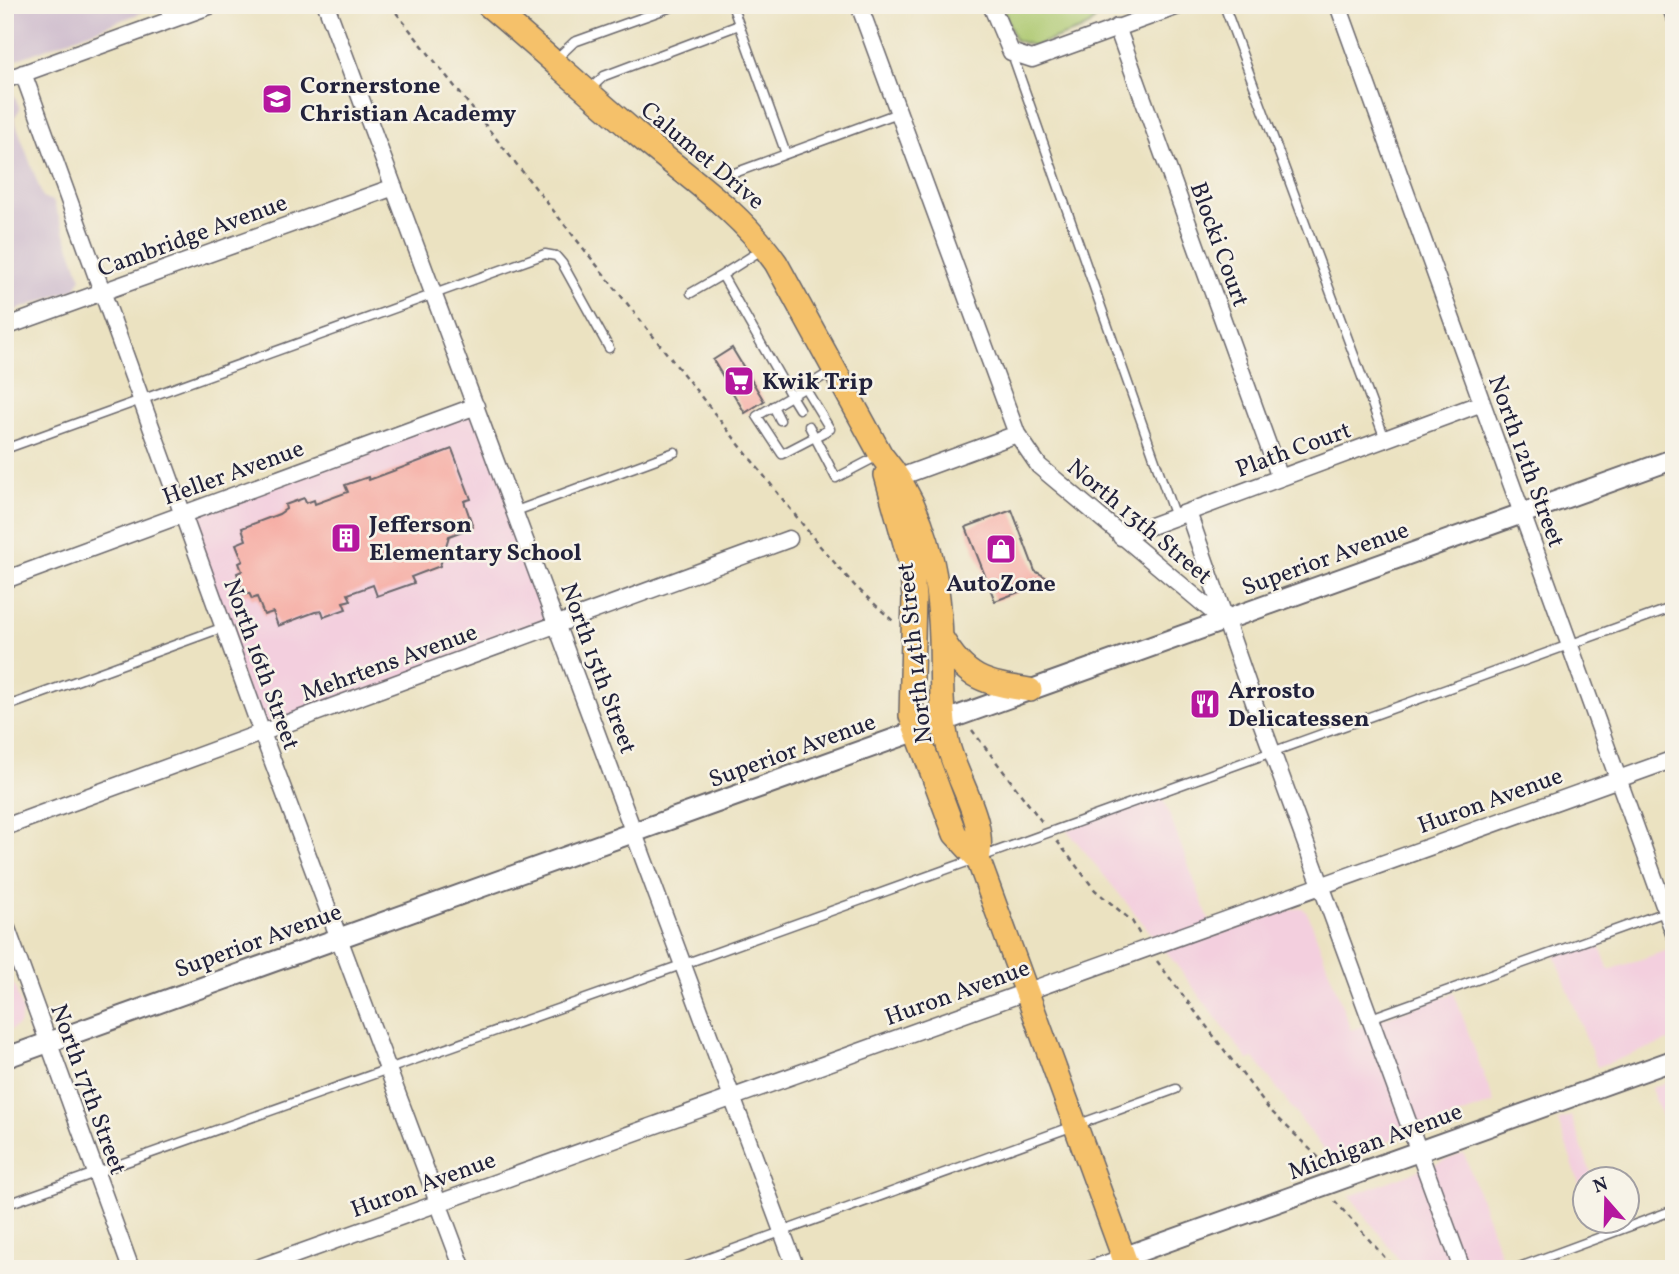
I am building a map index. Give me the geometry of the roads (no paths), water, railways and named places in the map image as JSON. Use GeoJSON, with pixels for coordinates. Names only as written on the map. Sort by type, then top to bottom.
{"type":"FeatureCollection","features":[{"type":"Feature","properties":{"kind":"main road","name":"Calumet Drive"},"geometry":{"type":"LineString","coordinates":[[488,5],[638,135],[740,218],[766,248],[881,455]]}},
{"type":"Feature","properties":{"kind":"main road","name":"North 14th Street"},"geometry":{"type":"LineString","coordinates":[[881,455],[900,477],[926,533],[941,636],[944,721],[953,761],[974,816],[978,859]]}},
{"type":"Feature","properties":{"kind":"main road","name":"North 14th Street"},"geometry":{"type":"LineString","coordinates":[[881,455],[911,565],[914,598],[911,716],[955,834],[978,859],[1126,1263]]}},
{"type":"Feature","properties":{"kind":"main road"},"geometry":{"type":"LineString","coordinates":[[941,636],[958,663],[978,679],[1030,690]]}},
{"type":"Feature","properties":{"kind":"street"},"geometry":{"type":"LineString","coordinates":[[5,80],[166,13],[212,5]]}},
{"type":"Feature","properties":{"kind":"street","name":"North 15th Street"},"geometry":{"type":"LineString","coordinates":[[326,5],[636,831],[796,1269]]}},
{"type":"Feature","properties":{"kind":"street"},"geometry":{"type":"LineString","coordinates":[[860,8],[877,5]]}},
{"type":"Feature","properties":{"kind":"street"},"geometry":{"type":"LineString","coordinates":[[991,5],[1011,52],[1032,60],[1181,5]]}},
{"type":"Feature","properties":{"kind":"street","name":"North 12th Street"},"geometry":{"type":"LineString","coordinates":[[1338,5],[1568,645],[1670,911],[1674,933]]}},
{"type":"Feature","properties":{"kind":"street"},"geometry":{"type":"LineString","coordinates":[[1670,5],[1674,16]]}},
{"type":"Feature","properties":{"kind":"street","name":"North 13th Street"},"geometry":{"type":"LineString","coordinates":[[860,8],[1017,434],[1039,466],[1224,621]]}},
{"type":"Feature","properties":{"kind":"street","name":"Blocki Court"},"geometry":{"type":"LineString","coordinates":[[1117,27],[1280,478]]}},
{"type":"Feature","properties":{"kind":"street","name":"North 16th Street"},"geometry":{"type":"LineString","coordinates":[[23,73],[337,937],[463,1269]]}},
{"type":"Feature","properties":{"kind":"street","name":"Cambridge Avenue"},"geometry":{"type":"LineString","coordinates":[[5,327],[394,187]]}},
{"type":"Feature","properties":{"kind":"street","name":"Plath Court"},"geometry":{"type":"LineString","coordinates":[[1121,537],[1482,403]]}},
{"type":"Feature","properties":{"kind":"street","name":"Heller Avenue"},"geometry":{"type":"LineString","coordinates":[[5,580],[476,406]]}},
{"type":"Feature","properties":{"kind":"street"},"geometry":{"type":"LineString","coordinates":[[900,477],[1017,434]]}},
{"type":"Feature","properties":{"kind":"street","name":"Superior Avenue"},"geometry":{"type":"LineString","coordinates":[[5,1058],[1674,459]]}},
{"type":"Feature","properties":{"kind":"street"},"geometry":{"type":"LineString","coordinates":[[1181,514],[1224,621],[1462,1269]]}},
{"type":"Feature","properties":{"kind":"street","name":"Mehrtens Avenue"},"geometry":{"type":"LineString","coordinates":[[5,827],[789,539]]}},
{"type":"Feature","properties":{"kind":"street","name":"Huron Avenue"},"geometry":{"type":"LineString","coordinates":[[255,1269],[1674,759]]}},
{"type":"Feature","properties":{"kind":"street","name":"North 17th Street"},"geometry":{"type":"LineString","coordinates":[[5,923],[131,1269]]}},
{"type":"Feature","properties":{"kind":"street","name":"Michigan Avenue"},"geometry":{"type":"LineString","coordinates":[[1092,1269],[1126,1263],[1329,1184],[1674,1060]]}},
{"type":"Feature","properties":{"kind":"lane"},"geometry":{"type":"LineString","coordinates":[[554,61],[574,42],[677,5]]}},
{"type":"Feature","properties":{"kind":"lane"},"geometry":{"type":"LineString","coordinates":[[732,5],[786,154]]}},
{"type":"Feature","properties":{"kind":"lane"},"geometry":{"type":"LineString","coordinates":[[1224,5],[1385,439]]}},
{"type":"Feature","properties":{"kind":"lane"},"geometry":{"type":"LineString","coordinates":[[589,90],[604,76],[739,25]]}},
{"type":"Feature","properties":{"kind":"lane"},"geometry":{"type":"LineString","coordinates":[[1011,52],[1181,514]]}},
{"type":"Feature","properties":{"kind":"lane"},"geometry":{"type":"LineString","coordinates":[[729,175],[898,113]]}},
{"type":"Feature","properties":{"kind":"lane"},"geometry":{"type":"LineString","coordinates":[[691,293],[766,248]]}},
{"type":"Feature","properties":{"kind":"lane"},"geometry":{"type":"LineString","coordinates":[[5,449],[550,254],[562,263],[609,348]]}},
{"type":"Feature","properties":{"kind":"lane"},"geometry":{"type":"LineString","coordinates":[[722,275],[799,409]]}},
{"type":"Feature","properties":{"kind":"lane"},"geometry":{"type":"LineString","coordinates":[[805,388],[830,429],[782,454],[757,416],[834,369]]}},
{"type":"Feature","properties":{"kind":"lane"},"geometry":{"type":"LineString","coordinates":[[773,406],[780,420]]}},
{"type":"Feature","properties":{"kind":"lane"},"geometry":{"type":"LineString","coordinates":[[809,426],[836,478],[881,455]]}},
{"type":"Feature","properties":{"kind":"lane"},"geometry":{"type":"LineString","coordinates":[[790,436],[796,446]]}},
{"type":"Feature","properties":{"kind":"lane"},"geometry":{"type":"LineString","coordinates":[[516,511],[675,452]]}},
{"type":"Feature","properties":{"kind":"lane"},"geometry":{"type":"LineString","coordinates":[[5,1205],[978,859],[1674,607]]}},
{"type":"Feature","properties":{"kind":"lane"},"geometry":{"type":"LineString","coordinates":[[5,707],[225,627]]}},
{"type":"Feature","properties":{"kind":"lane"},"geometry":{"type":"LineString","coordinates":[[1371,1018],[1670,911]]}},
{"type":"Feature","properties":{"kind":"lane"},"geometry":{"type":"LineString","coordinates":[[679,1269],[1176,1089]]}},
{"type":"Feature","properties":{"kind":"lane"},"geometry":{"type":"LineString","coordinates":[[1514,1269],[1674,1210]]}},
{"type":"Feature","properties":{"kind":"place","name":"Cornerstone Christian Academy"},"geometry":{"type":"Point","coordinates":[277,99]}},
{"type":"Feature","properties":{"kind":"place","name":"Kwik Trip"},"geometry":{"type":"Point","coordinates":[739,381]}},
{"type":"Feature","properties":{"kind":"place","name":"Jefferson Elementary School"},"geometry":{"type":"Point","coordinates":[346,538]}},
{"type":"Feature","properties":{"kind":"place","name":"AutoZone"},"geometry":{"type":"Point","coordinates":[1001,549]}},
{"type":"Feature","properties":{"kind":"place","name":"Arrosto Delicatessen"},"geometry":{"type":"Point","coordinates":[1205,704]}}]}
